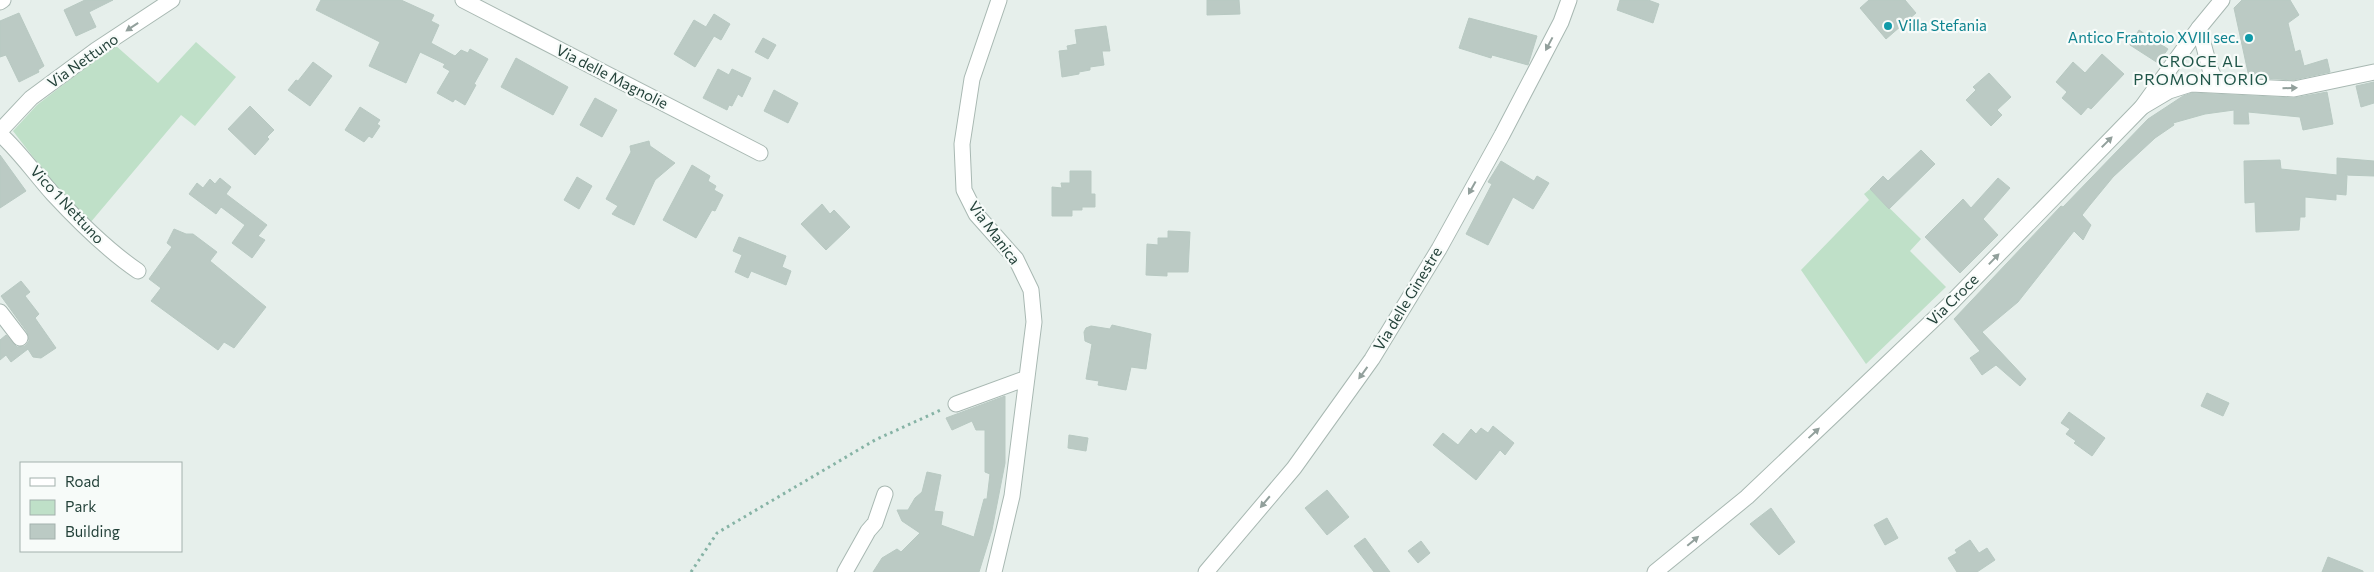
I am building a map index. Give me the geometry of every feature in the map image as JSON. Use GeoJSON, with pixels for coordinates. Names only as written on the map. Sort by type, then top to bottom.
{"type":"FeatureCollection","features":[{"type":"Feature","properties":{"kind":"street","name":"Via Nettuno"},"geometry":{"type":"LineString","coordinates":[[0,132],[31,98],[96,50],[172,0]]}},
{"type":"Feature","properties":{"kind":"street","name":"Via delle Magnolie"},"geometry":{"type":"LineString","coordinates":[[463,0],[760,154]]}},
{"type":"Feature","properties":{"kind":"street","name":"Via Manica"},"geometry":{"type":"LineString","coordinates":[[994,572],[1012,496],[1034,322],[1032,290],[1016,259],[976,214],[964,190],[962,144],[972,79],[999,0]]}},
{"type":"Feature","properties":{"kind":"street","name":"Via delle Ginestre"},"geometry":{"type":"LineString","coordinates":[[1206,572],[1294,468],[1372,359],[1439,249],[1497,143],[1560,22],[1569,0]]}},
{"type":"Feature","properties":{"kind":"street","name":"Via Croce"},"geometry":{"type":"LineString","coordinates":[[1655,572],[1747,497],[1952,302],[2142,106],[2222,0]]}},
{"type":"Feature","properties":{"kind":"street"},"geometry":{"type":"LineString","coordinates":[[2199,28],[2210,69],[2218,85]]}},
{"type":"Feature","properties":{"kind":"street"},"geometry":{"type":"LineString","coordinates":[[2142,106],[2169,91],[2191,84],[2294,89],[2374,72]]}},
{"type":"Feature","properties":{"kind":"street","name":"Vico 1 Nettuno"},"geometry":{"type":"LineString","coordinates":[[0,132],[14,146],[53,194],[113,254],[138,271]]}},
{"type":"Feature","properties":{"kind":"street"},"geometry":{"type":"LineString","coordinates":[[0,312],[20,338]]}},
{"type":"Feature","properties":{"kind":"street"},"geometry":{"type":"LineString","coordinates":[[956,404],[1027,378]]}},
{"type":"Feature","properties":{"kind":"street"},"geometry":{"type":"LineString","coordinates":[[846,572],[862,540],[875,523],[885,494]]}},
{"type":"Feature","properties":{"kind":"path"},"geometry":{"type":"LineString","coordinates":[[691,572],[718,533],[874,440],[956,404]]}},
{"type":"Feature","properties":{"kind":"green space"},"geometry":{"type":"Polygon","coordinates":[[[196,42],[236,77],[195,126],[181,115],[90,223],[57,188],[13,131],[37,105],[115,45],[158,83],[196,42]]]}},
{"type":"Feature","properties":{"kind":"green space"},"geometry":{"type":"Polygon","coordinates":[[[1870,189],[1921,239],[1910,251],[1946,287],[1866,364],[1801,270],[1869,200],[1864,194],[1870,189]]]}},
{"type":"Feature","properties":{"kind":"building"},"geometry":{"type":"Polygon","coordinates":[[[85,0],[113,0],[89,12],[96,27],[76,36],[64,10],[85,0]]]}},
{"type":"Feature","properties":{"kind":"building"},"geometry":{"type":"Polygon","coordinates":[[[321,0],[401,0],[434,15],[431,21],[439,25],[431,43],[455,56],[461,50],[468,53],[470,49],[488,59],[465,105],[455,99],[453,102],[437,93],[450,71],[443,67],[445,64],[420,52],[406,83],[369,66],[380,42],[316,10],[321,0]]]}},
{"type":"Feature","properties":{"kind":"building"},"geometry":{"type":"Polygon","coordinates":[[[1207,0],[1239,0],[1240,14],[1207,15],[1207,0]]]}},
{"type":"Feature","properties":{"kind":"building"},"geometry":{"type":"Polygon","coordinates":[[[1620,0],[1648,0],[1659,4],[1653,23],[1617,10],[1620,0]]]}},
{"type":"Feature","properties":{"kind":"building","name":"Villa Stefania"},"geometry":{"type":"Polygon","coordinates":[[[1869,0],[1905,0],[1916,13],[1886,39],[1860,8],[1869,0]]]}},
{"type":"Feature","properties":{"kind":"building"},"geometry":{"type":"Polygon","coordinates":[[[2242,0],[2290,0],[2299,15],[2288,23],[2295,52],[2300,50],[2304,66],[2327,59],[2330,72],[2293,80],[2249,77],[2234,8],[2242,0]]]}},
{"type":"Feature","properties":{"kind":"building"},"geometry":{"type":"Polygon","coordinates":[[[19,13],[44,66],[38,70],[39,72],[19,82],[6,55],[0,57],[0,21],[19,13]]]}},
{"type":"Feature","properties":{"kind":"building"},"geometry":{"type":"Polygon","coordinates":[[[714,14],[730,24],[721,40],[714,36],[695,67],[674,54],[694,20],[706,27],[714,14]]]}},
{"type":"Feature","properties":{"kind":"building"},"geometry":{"type":"Polygon","coordinates":[[[1469,18],[1537,36],[1528,65],[1492,55],[1491,58],[1459,48],[1469,18]]]}},
{"type":"Feature","properties":{"kind":"building"},"geometry":{"type":"Polygon","coordinates":[[[1106,26],[1110,51],[1102,51],[1104,65],[1090,67],[1090,70],[1079,72],[1079,74],[1062,77],[1059,51],[1068,50],[1067,46],[1077,44],[1075,30],[1106,26]]]}},
{"type":"Feature","properties":{"kind":"building"},"geometry":{"type":"Polygon","coordinates":[[[2139,30],[2168,49],[2158,63],[2130,45],[2139,30]]]}},
{"type":"Feature","properties":{"kind":"building"},"geometry":{"type":"Polygon","coordinates":[[[763,38],[776,45],[768,59],[755,52],[763,38]]]}},
{"type":"Feature","properties":{"kind":"building"},"geometry":{"type":"Polygon","coordinates":[[[2102,54],[2124,74],[2091,109],[2088,107],[2081,115],[2062,98],[2067,92],[2056,82],[2073,62],[2085,73],[2102,54]]]}},
{"type":"Feature","properties":{"kind":"building"},"geometry":{"type":"Polygon","coordinates":[[[516,58],[568,87],[553,115],[501,87],[516,58]]]}},
{"type":"Feature","properties":{"kind":"building"},"geometry":{"type":"Polygon","coordinates":[[[313,62],[332,76],[310,106],[288,90],[313,62]]]}},
{"type":"Feature","properties":{"kind":"building"},"geometry":{"type":"Polygon","coordinates":[[[718,69],[729,75],[732,69],[751,78],[742,97],[738,94],[732,106],[729,105],[727,110],[703,98],[718,69]]]}},
{"type":"Feature","properties":{"kind":"building"},"geometry":{"type":"Polygon","coordinates":[[[1989,73],[2011,97],[1997,110],[2002,115],[1991,126],[1966,100],[1976,90],[1973,87],[1989,73]]]}},
{"type":"Feature","properties":{"kind":"building"},"geometry":{"type":"Polygon","coordinates":[[[2374,82],[2374,103],[2361,107],[2356,86],[2374,82]]]}},
{"type":"Feature","properties":{"kind":"building"},"geometry":{"type":"Polygon","coordinates":[[[774,90],[798,103],[788,123],[764,111],[774,90]]]}},
{"type":"Feature","properties":{"kind":"building"},"geometry":{"type":"Polygon","coordinates":[[[2327,92],[2333,124],[2303,130],[2300,117],[2248,112],[2249,124],[2234,124],[2234,110],[2205,114],[2173,123],[2174,125],[2155,138],[2113,177],[2082,215],[2091,225],[2083,240],[2074,231],[2018,302],[1982,332],[2026,379],[2020,386],[1996,365],[1982,375],[1970,358],[1980,351],[1954,319],[2061,206],[2063,207],[2148,119],[2183,96],[2192,93],[2294,98],[2327,92]]]}},
{"type":"Feature","properties":{"kind":"building"},"geometry":{"type":"Polygon","coordinates":[[[595,98],[617,110],[602,137],[580,125],[595,98]]]}},
{"type":"Feature","properties":{"kind":"building"},"geometry":{"type":"Polygon","coordinates":[[[250,106],[274,130],[255,155],[228,129],[250,106]]]}},
{"type":"Feature","properties":{"kind":"building"},"geometry":{"type":"Polygon","coordinates":[[[360,107],[380,120],[377,124],[380,126],[372,138],[369,136],[364,142],[345,130],[360,107]]]}},
{"type":"Feature","properties":{"kind":"building"},"geometry":{"type":"Polygon","coordinates":[[[649,141],[650,146],[675,163],[655,180],[634,225],[612,214],[618,206],[606,199],[631,152],[630,146],[649,141]]]}},
{"type":"Feature","properties":{"kind":"building"},"geometry":{"type":"Polygon","coordinates":[[[1921,150],[1935,164],[1889,209],[1870,189],[1883,176],[1888,181],[1921,150]]]}},
{"type":"Feature","properties":{"kind":"building"},"geometry":{"type":"Polygon","coordinates":[[[0,155],[26,191],[0,208],[0,155]]]}},
{"type":"Feature","properties":{"kind":"building"},"geometry":{"type":"Polygon","coordinates":[[[2337,158],[2374,161],[2374,176],[2345,175],[2347,176],[2346,195],[2336,194],[2336,200],[2305,197],[2305,217],[2300,217],[2299,230],[2256,232],[2255,202],[2245,203],[2244,161],[2280,160],[2281,169],[2337,175],[2337,158]]]}},
{"type":"Feature","properties":{"kind":"building"},"geometry":{"type":"Polygon","coordinates":[[[1501,161],[1534,181],[1537,176],[1549,183],[1533,209],[1513,197],[1488,245],[1466,234],[1492,184],[1488,182],[1501,161]]]}},
{"type":"Feature","properties":{"kind":"building"},"geometry":{"type":"Polygon","coordinates":[[[692,165],[710,176],[708,181],[716,186],[714,190],[723,195],[715,211],[712,210],[696,238],[663,220],[692,165]]]}},
{"type":"Feature","properties":{"kind":"building"},"geometry":{"type":"Polygon","coordinates":[[[1070,171],[1091,171],[1091,194],[1095,194],[1095,207],[1082,207],[1082,210],[1072,210],[1072,216],[1052,216],[1052,187],[1062,188],[1061,183],[1070,183],[1070,171]]]}},
{"type":"Feature","properties":{"kind":"building"},"geometry":{"type":"Polygon","coordinates":[[[577,177],[592,186],[579,209],[564,200],[577,177]]]}},
{"type":"Feature","properties":{"kind":"building"},"geometry":{"type":"Polygon","coordinates":[[[220,178],[231,187],[226,194],[267,225],[258,236],[265,240],[252,258],[232,243],[245,225],[221,207],[216,214],[189,194],[197,183],[203,188],[210,179],[215,184],[220,178]]]}},
{"type":"Feature","properties":{"kind":"building"},"geometry":{"type":"Polygon","coordinates":[[[1998,178],[2010,188],[1983,219],[1998,235],[1960,273],[1925,237],[1963,199],[1971,208],[1998,178]]]}},
{"type":"Feature","properties":{"kind":"building"},"geometry":{"type":"Polygon","coordinates":[[[822,204],[830,214],[834,210],[850,227],[826,250],[801,224],[822,204]]]}},
{"type":"Feature","properties":{"kind":"building"},"geometry":{"type":"Polygon","coordinates":[[[174,229],[186,234],[193,234],[217,252],[210,261],[266,307],[234,348],[224,342],[218,350],[151,301],[161,288],[149,279],[172,247],[167,243],[174,229]]]}},
{"type":"Feature","properties":{"kind":"building"},"geometry":{"type":"Polygon","coordinates":[[[1168,231],[1190,232],[1188,272],[1167,272],[1167,276],[1146,275],[1147,244],[1158,245],[1158,238],[1168,238],[1168,231]]]}},
{"type":"Feature","properties":{"kind":"building"},"geometry":{"type":"Polygon","coordinates":[[[739,237],[786,256],[782,267],[791,271],[786,285],[751,271],[748,278],[735,272],[742,255],[733,251],[739,237]]]}},
{"type":"Feature","properties":{"kind":"building"},"geometry":{"type":"Polygon","coordinates":[[[21,281],[30,292],[25,296],[39,314],[35,318],[56,348],[41,358],[33,357],[28,349],[11,362],[6,355],[0,360],[0,340],[6,335],[17,347],[25,346],[29,341],[27,332],[1,296],[21,281]]]}},
{"type":"Feature","properties":{"kind":"building"},"geometry":{"type":"Polygon","coordinates":[[[1112,325],[1151,334],[1146,369],[1131,367],[1126,390],[1098,385],[1099,381],[1086,379],[1092,344],[1085,341],[1084,332],[1086,328],[1091,326],[1110,329],[1112,325]]]}},
{"type":"Feature","properties":{"kind":"building"},"geometry":{"type":"Polygon","coordinates":[[[2207,393],[2229,403],[2223,416],[2201,406],[2207,393]]]}},
{"type":"Feature","properties":{"kind":"building"},"geometry":{"type":"Polygon","coordinates":[[[1005,396],[1005,463],[992,530],[979,572],[873,572],[882,558],[897,549],[901,552],[920,533],[902,521],[897,510],[908,510],[915,498],[922,492],[927,472],[941,475],[934,511],[943,512],[941,525],[974,537],[984,499],[987,499],[990,474],[985,472],[985,430],[976,430],[972,421],[952,430],[946,418],[1005,396]]]}},
{"type":"Feature","properties":{"kind":"building"},"geometry":{"type":"Polygon","coordinates":[[[2069,412],[2105,438],[2092,456],[2074,443],[2076,441],[2066,434],[2070,429],[2061,423],[2069,412]]]}},
{"type":"Feature","properties":{"kind":"building"},"geometry":{"type":"Polygon","coordinates":[[[1493,426],[1514,443],[1505,455],[1500,450],[1476,480],[1433,445],[1443,433],[1458,445],[1471,429],[1476,434],[1481,428],[1488,433],[1493,426]]]}},
{"type":"Feature","properties":{"kind":"building"},"geometry":{"type":"Polygon","coordinates":[[[1069,435],[1088,438],[1086,451],[1068,448],[1069,435]]]}},
{"type":"Feature","properties":{"kind":"building"},"geometry":{"type":"Polygon","coordinates":[[[1327,490],[1349,517],[1327,535],[1305,508],[1327,490]]]}},
{"type":"Feature","properties":{"kind":"building"},"geometry":{"type":"Polygon","coordinates":[[[1771,508],[1795,542],[1779,555],[1750,524],[1771,508]]]}},
{"type":"Feature","properties":{"kind":"building"},"geometry":{"type":"Polygon","coordinates":[[[1887,518],[1898,538],[1885,545],[1874,525],[1887,518]]]}},
{"type":"Feature","properties":{"kind":"building"},"geometry":{"type":"Polygon","coordinates":[[[1365,538],[1390,572],[1374,572],[1354,546],[1365,538]]]}},
{"type":"Feature","properties":{"kind":"building"},"geometry":{"type":"Polygon","coordinates":[[[1970,540],[1979,553],[1987,548],[1995,560],[1977,572],[1957,572],[1948,558],[1957,553],[1955,550],[1970,540]]]}},
{"type":"Feature","properties":{"kind":"building"},"geometry":{"type":"Polygon","coordinates":[[[1421,541],[1430,553],[1418,563],[1408,551],[1421,541]]]}},
{"type":"Feature","properties":{"kind":"building"},"geometry":{"type":"Polygon","coordinates":[[[2328,557],[2363,571],[2363,572],[2322,572],[2328,557]]]}},
{"type":"Feature","properties":{"kind":"place","name":"Villa Stefania"},"geometry":{"type":"Point","coordinates":[1888,26]}},
{"type":"Feature","properties":{"kind":"place","name":"Antico Frantoio XVIII sec."},"geometry":{"type":"Point","coordinates":[2249,38]}},
{"type":"Feature","properties":{"kind":"district","name":"CROCE AL PROMONTORIO"},"geometry":{"type":"Point","coordinates":[2201,70]}}]}
